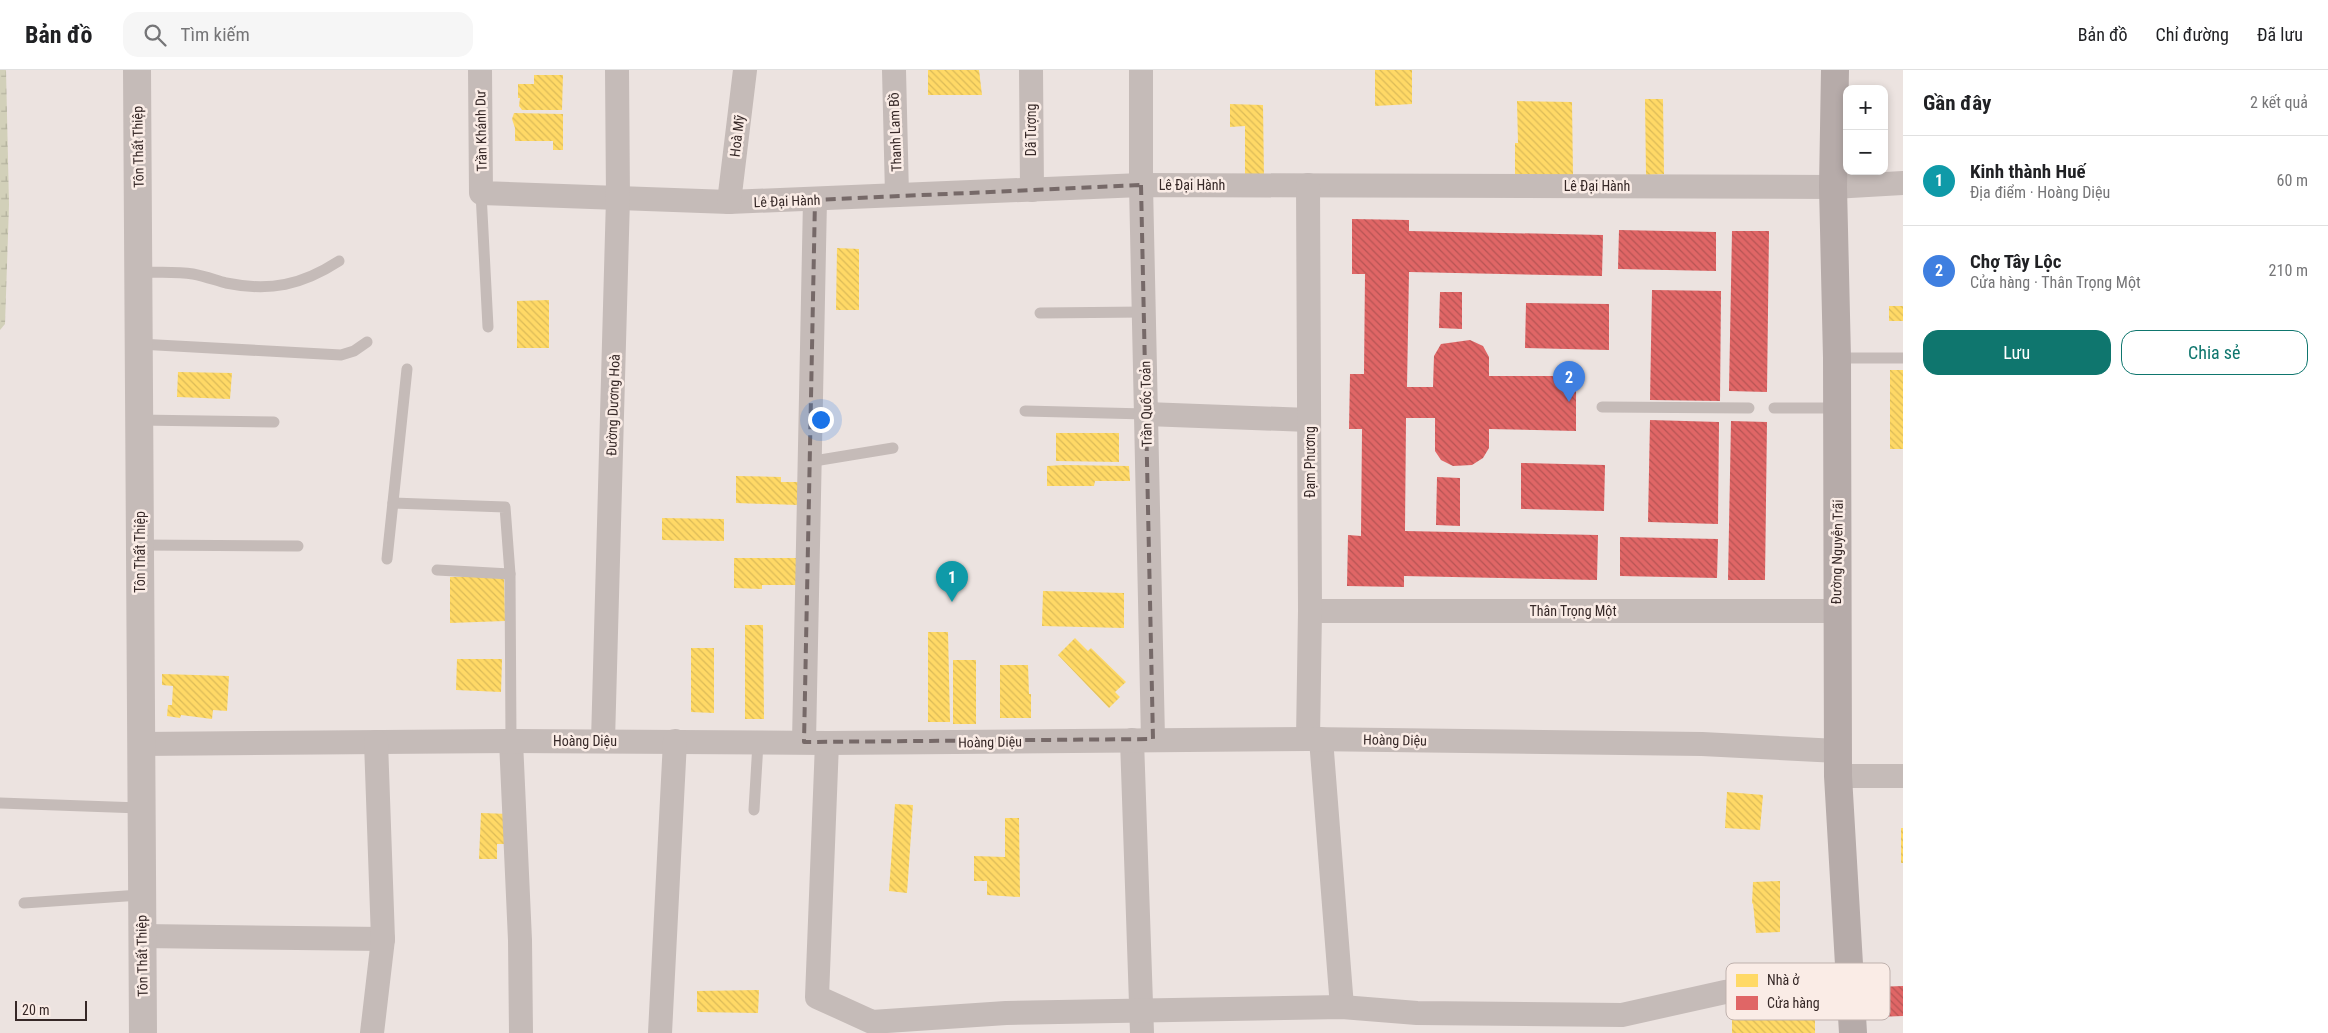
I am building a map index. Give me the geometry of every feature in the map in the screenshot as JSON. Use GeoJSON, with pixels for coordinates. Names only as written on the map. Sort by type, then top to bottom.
{"type":"FeatureCollection","features":[{"type":"Feature","properties":{"kind":"main road","name":"Đường Nguyễn Trãi"},"geometry":{"type":"LineString","coordinates":[[1835,70],[1833,187],[1837,358],[1836,611],[1838,764],[1849,963]]}},
{"type":"Feature","properties":{"kind":"main road","name":"Đường Nguyễn Trãi"},"geometry":{"type":"LineString","coordinates":[[1852,1020],[1853,1033]]}},
{"type":"Feature","properties":{"kind":"street","name":"Tôn Thất Thiệp"},"geometry":{"type":"LineString","coordinates":[[137,70],[140,420],[140,895],[143,936],[143,1033]]}},
{"type":"Feature","properties":{"kind":"street","name":"Trần Khánh Dư"},"geometry":{"type":"LineString","coordinates":[[480,70],[481,193]]}},
{"type":"Feature","properties":{"kind":"street","name":"Đường Dương Hoà"},"geometry":{"type":"LineString","coordinates":[[603,740],[618,198],[617,70]]}},
{"type":"Feature","properties":{"kind":"street","name":"Hoà Mỹ"},"geometry":{"type":"LineString","coordinates":[[729,202],[745,70]]}},
{"type":"Feature","properties":{"kind":"street","name":"Thanh Lam Bồ"},"geometry":{"type":"LineString","coordinates":[[894,70],[897,195]]}},
{"type":"Feature","properties":{"kind":"street","name":"Dã Tượng"},"geometry":{"type":"LineString","coordinates":[[1031,70],[1032,190]]}},
{"type":"Feature","properties":{"kind":"street","name":"Trần Quốc Toản"},"geometry":{"type":"LineString","coordinates":[[1141,70],[1141,185],[1146,414],[1142,739],[1143,1022]]}},
{"type":"Feature","properties":{"kind":"street","name":"Lê Đại Hành"},"geometry":{"type":"LineString","coordinates":[[481,193],[729,202],[815,200],[1141,185],[1833,187],[1903,183]]}},
{"type":"Feature","properties":{"kind":"street","name":"Đạm Phương"},"geometry":{"type":"LineString","coordinates":[[1308,185],[1310,611],[1314,739],[1342,1007]]}},
{"type":"Feature","properties":{"kind":"street"},"geometry":{"type":"LineString","coordinates":[[815,200],[808,462],[816,742],[817,997],[872,1022],[1006,1013],[1143,1022],[1342,1007],[1417,1013],[1622,1015],[1726,992]]}},
{"type":"Feature","properties":{"kind":"street"},"geometry":{"type":"LineString","coordinates":[[1146,414],[1310,420]]}},
{"type":"Feature","properties":{"kind":"street","name":"Thân Trọng Một"},"geometry":{"type":"LineString","coordinates":[[1310,611],[1836,611]]}},
{"type":"Feature","properties":{"kind":"street","name":"Hoàng Diệu"},"geometry":{"type":"LineString","coordinates":[[141,744],[603,740],[758,743],[1142,739],[1314,739],[1702,744],[1838,764],[1903,776]]}},
{"type":"Feature","properties":{"kind":"street"},"geometry":{"type":"LineString","coordinates":[[511,741],[520,940],[521,1033]]}},
{"type":"Feature","properties":{"kind":"street"},"geometry":{"type":"LineString","coordinates":[[660,1033],[675,741]]}},
{"type":"Feature","properties":{"kind":"street"},"geometry":{"type":"LineString","coordinates":[[372,1033],[383,939],[376,742]]}},
{"type":"Feature","properties":{"kind":"street"},"geometry":{"type":"LineString","coordinates":[[143,936],[383,939]]}},
{"type":"Feature","properties":{"kind":"lane"},"geometry":{"type":"LineString","coordinates":[[481,193],[488,327]]}},
{"type":"Feature","properties":{"kind":"lane"},"geometry":{"type":"LineString","coordinates":[[139,272],[192,274],[228,283],[278,286],[301,282],[339,261]]}},
{"type":"Feature","properties":{"kind":"lane"},"geometry":{"type":"LineString","coordinates":[[1040,313],[1144,312]]}},
{"type":"Feature","properties":{"kind":"lane"},"geometry":{"type":"LineString","coordinates":[[139,344],[341,355],[354,351],[367,342]]}},
{"type":"Feature","properties":{"kind":"lane"},"geometry":{"type":"LineString","coordinates":[[1837,358],[1903,358]]}},
{"type":"Feature","properties":{"kind":"lane"},"geometry":{"type":"LineString","coordinates":[[387,559],[407,369]]}},
{"type":"Feature","properties":{"kind":"lane"},"geometry":{"type":"LineString","coordinates":[[1602,406],[1749,408]]}},
{"type":"Feature","properties":{"kind":"lane"},"geometry":{"type":"LineString","coordinates":[[1774,408],[1837,408]]}},
{"type":"Feature","properties":{"kind":"lane"},"geometry":{"type":"LineString","coordinates":[[1025,411],[1146,414]]}},
{"type":"Feature","properties":{"kind":"lane"},"geometry":{"type":"LineString","coordinates":[[140,420],[274,422]]}},
{"type":"Feature","properties":{"kind":"lane"},"geometry":{"type":"LineString","coordinates":[[808,462],[893,448]]}},
{"type":"Feature","properties":{"kind":"lane"},"geometry":{"type":"LineString","coordinates":[[393,503],[504,507],[510,574],[511,741]]}},
{"type":"Feature","properties":{"kind":"lane"},"geometry":{"type":"LineString","coordinates":[[140,545],[298,546]]}},
{"type":"Feature","properties":{"kind":"lane"},"geometry":{"type":"LineString","coordinates":[[437,570],[510,574]]}},
{"type":"Feature","properties":{"kind":"lane"},"geometry":{"type":"LineString","coordinates":[[754,810],[758,743]]}},
{"type":"Feature","properties":{"kind":"lane"},"geometry":{"type":"LineString","coordinates":[[0,803],[140,808]]}},
{"type":"Feature","properties":{"kind":"lane"},"geometry":{"type":"LineString","coordinates":[[24,903],[140,895]]}},
{"type":"Feature","properties":{"kind":"highlighted area"},"geometry":{"type":"Polygon","coordinates":[[[1141,185],[1153,739],[804,742],[815,200],[1141,185]]]}},
{"type":"Feature","properties":{"kind":"green space"},"geometry":{"type":"Polygon","coordinates":[[[0,70],[6,70],[9,205],[5,324],[0,330],[0,70]]]}},
{"type":"Feature","properties":{"kind":"building: Nhà ở"},"geometry":{"type":"Polygon","coordinates":[[[928,70],[979,70],[982,95],[928,95],[928,70]]]}},
{"type":"Feature","properties":{"kind":"building: Nhà ở"},"geometry":{"type":"Polygon","coordinates":[[[1375,70],[1412,70],[1412,104],[1375,106],[1375,70]]]}},
{"type":"Feature","properties":{"kind":"building: Nhà ở"},"geometry":{"type":"Polygon","coordinates":[[[534,75],[563,75],[562,110],[522,110],[519,106],[518,84],[534,84],[534,75]]]}},
{"type":"Feature","properties":{"kind":"building: Nhà ở"},"geometry":{"type":"Polygon","coordinates":[[[1645,99],[1663,99],[1664,174],[1646,175],[1645,99]]]}},
{"type":"Feature","properties":{"kind":"building: Nhà ở"},"geometry":{"type":"Polygon","coordinates":[[[1517,101],[1572,102],[1573,176],[1515,176],[1515,143],[1518,143],[1517,101]]]}},
{"type":"Feature","properties":{"kind":"building: Nhà ở"},"geometry":{"type":"Polygon","coordinates":[[[1230,104],[1263,105],[1264,179],[1245,179],[1245,126],[1230,127],[1230,104]]]}},
{"type":"Feature","properties":{"kind":"building: Nhà ở"},"geometry":{"type":"Polygon","coordinates":[[[514,113],[563,114],[563,150],[553,150],[553,141],[515,141],[515,128],[512,119],[514,113]]]}},
{"type":"Feature","properties":{"kind":"building: Nhà ở"},"geometry":{"type":"Polygon","coordinates":[[[837,248],[859,249],[859,310],[836,310],[837,248]]]}},
{"type":"Feature","properties":{"kind":"building: Nhà ở"},"geometry":{"type":"Polygon","coordinates":[[[549,300],[549,348],[517,348],[517,301],[549,300]]]}},
{"type":"Feature","properties":{"kind":"building: Nhà ở"},"geometry":{"type":"Polygon","coordinates":[[[1889,306],[1903,306],[1903,321],[1889,321],[1889,306]]]}},
{"type":"Feature","properties":{"kind":"building: Nhà ở"},"geometry":{"type":"Polygon","coordinates":[[[1890,370],[1903,370],[1903,449],[1890,449],[1890,370]]]}},
{"type":"Feature","properties":{"kind":"building: Nhà ở"},"geometry":{"type":"Polygon","coordinates":[[[178,372],[232,373],[230,399],[177,397],[178,372]]]}},
{"type":"Feature","properties":{"kind":"building: Nhà ở"},"geometry":{"type":"Polygon","coordinates":[[[1056,433],[1119,433],[1119,462],[1056,461],[1056,433]]]}},
{"type":"Feature","properties":{"kind":"building: Nhà ở"},"geometry":{"type":"Polygon","coordinates":[[[1047,466],[1129,466],[1130,481],[1095,481],[1094,486],[1047,486],[1047,466]]]}},
{"type":"Feature","properties":{"kind":"building: Nhà ở"},"geometry":{"type":"Polygon","coordinates":[[[736,476],[781,477],[781,482],[799,482],[798,505],[736,503],[736,476]]]}},
{"type":"Feature","properties":{"kind":"building: Nhà ở"},"geometry":{"type":"Polygon","coordinates":[[[662,518],[724,519],[724,541],[662,540],[662,518]]]}},
{"type":"Feature","properties":{"kind":"building: Nhà ở"},"geometry":{"type":"Polygon","coordinates":[[[734,558],[797,558],[799,585],[762,585],[762,589],[734,588],[734,558]]]}},
{"type":"Feature","properties":{"kind":"building: Nhà ở"},"geometry":{"type":"Polygon","coordinates":[[[504,576],[505,621],[450,623],[450,577],[504,576]]]}},
{"type":"Feature","properties":{"kind":"building: Nhà ở"},"geometry":{"type":"Polygon","coordinates":[[[1043,591],[1124,593],[1124,628],[1042,626],[1043,591]]]}},
{"type":"Feature","properties":{"kind":"building: Nhà ở"},"geometry":{"type":"Polygon","coordinates":[[[745,625],[763,625],[764,719],[745,719],[745,625]]]}},
{"type":"Feature","properties":{"kind":"building: Nhà ở"},"geometry":{"type":"Polygon","coordinates":[[[928,632],[948,632],[950,722],[928,722],[928,632]]]}},
{"type":"Feature","properties":{"kind":"building: Nhà ở"},"geometry":{"type":"Polygon","coordinates":[[[1075,638],[1088,651],[1091,648],[1126,682],[1115,692],[1120,697],[1109,708],[1058,655],[1075,638]]]}},
{"type":"Feature","properties":{"kind":"building: Nhà ở"},"geometry":{"type":"Polygon","coordinates":[[[691,648],[714,648],[714,713],[691,712],[691,648]]]}},
{"type":"Feature","properties":{"kind":"building: Nhà ở"},"geometry":{"type":"Polygon","coordinates":[[[457,659],[502,659],[501,692],[456,690],[457,659]]]}},
{"type":"Feature","properties":{"kind":"building: Nhà ở"},"geometry":{"type":"Polygon","coordinates":[[[953,660],[976,660],[976,724],[953,724],[953,660]]]}},
{"type":"Feature","properties":{"kind":"building: Nhà ở"},"geometry":{"type":"Polygon","coordinates":[[[1000,665],[1028,665],[1031,718],[1000,718],[1000,665]]]}},
{"type":"Feature","properties":{"kind":"building: Nhà ở"},"geometry":{"type":"Polygon","coordinates":[[[162,674],[229,676],[227,711],[213,710],[212,719],[181,715],[180,718],[167,716],[168,705],[172,705],[173,686],[162,685],[162,674]]]}},
{"type":"Feature","properties":{"kind":"building: Nhà ở"},"geometry":{"type":"Polygon","coordinates":[[[1727,792],[1763,795],[1760,830],[1725,828],[1727,792]]]}},
{"type":"Feature","properties":{"kind":"building: Nhà ở"},"geometry":{"type":"Polygon","coordinates":[[[895,804],[913,805],[907,893],[889,891],[895,804]]]}},
{"type":"Feature","properties":{"kind":"building: Nhà ở"},"geometry":{"type":"Polygon","coordinates":[[[481,813],[512,814],[523,844],[497,844],[497,859],[479,859],[481,813]]]}},
{"type":"Feature","properties":{"kind":"building: Nhà ở"},"geometry":{"type":"Polygon","coordinates":[[[1005,818],[1019,818],[1020,897],[987,895],[987,881],[974,881],[974,856],[1005,857],[1005,818]]]}},
{"type":"Feature","properties":{"kind":"building: Nhà ở"},"geometry":{"type":"Polygon","coordinates":[[[1901,828],[1903,828],[1903,863],[1901,863],[1901,828]]]}},
{"type":"Feature","properties":{"kind":"building: Nhà ở"},"geometry":{"type":"Polygon","coordinates":[[[1780,881],[1780,932],[1756,933],[1752,904],[1753,882],[1780,881]]]}},
{"type":"Feature","properties":{"kind":"building: Nhà ở"},"geometry":{"type":"Polygon","coordinates":[[[759,990],[758,1013],[697,1012],[697,991],[759,990]]]}},
{"type":"Feature","properties":{"kind":"building: Nhà ở"},"geometry":{"type":"Polygon","coordinates":[[[1732,1020],[1815,1020],[1815,1033],[1732,1033],[1732,1020]]]}},
{"type":"Feature","properties":{"kind":"building: Cửa hàng"},"geometry":{"type":"Polygon","coordinates":[[[1352,219],[1409,220],[1409,231],[1603,235],[1602,276],[1409,272],[1407,387],[1433,387],[1434,356],[1441,344],[1470,340],[1483,346],[1489,357],[1489,376],[1576,376],[1576,431],[1489,429],[1489,448],[1483,458],[1472,465],[1453,466],[1441,460],[1435,451],[1435,418],[1406,418],[1405,531],[1598,535],[1597,580],[1404,576],[1404,587],[1347,586],[1348,535],[1361,536],[1362,429],[1349,429],[1350,374],[1364,374],[1365,274],[1352,274],[1352,219]]]}},
{"type":"Feature","properties":{"kind":"building: Cửa hàng"},"geometry":{"type":"Polygon","coordinates":[[[1619,230],[1716,232],[1716,271],[1618,269],[1619,230]]]}},
{"type":"Feature","properties":{"kind":"building: Cửa hàng"},"geometry":{"type":"Polygon","coordinates":[[[1732,231],[1769,231],[1767,392],[1729,391],[1732,231]]]}},
{"type":"Feature","properties":{"kind":"building: Cửa hàng"},"geometry":{"type":"Polygon","coordinates":[[[1652,290],[1721,291],[1720,401],[1650,400],[1652,290]]]}},
{"type":"Feature","properties":{"kind":"building: Cửa hàng"},"geometry":{"type":"Polygon","coordinates":[[[1440,292],[1462,292],[1462,329],[1439,328],[1440,292]]]}},
{"type":"Feature","properties":{"kind":"building: Cửa hàng"},"geometry":{"type":"Polygon","coordinates":[[[1526,303],[1609,304],[1609,350],[1525,348],[1526,303]]]}},
{"type":"Feature","properties":{"kind":"building: Cửa hàng"},"geometry":{"type":"Polygon","coordinates":[[[1650,420],[1719,422],[1718,524],[1648,522],[1650,420]]]}},
{"type":"Feature","properties":{"kind":"building: Cửa hàng"},"geometry":{"type":"Polygon","coordinates":[[[1731,421],[1767,422],[1765,580],[1728,580],[1731,421]]]}},
{"type":"Feature","properties":{"kind":"building: Cửa hàng"},"geometry":{"type":"Polygon","coordinates":[[[1521,463],[1605,465],[1604,511],[1521,509],[1521,463]]]}},
{"type":"Feature","properties":{"kind":"building: Cửa hàng"},"geometry":{"type":"Polygon","coordinates":[[[1437,477],[1460,478],[1460,526],[1436,525],[1437,477]]]}},
{"type":"Feature","properties":{"kind":"building: Cửa hàng"},"geometry":{"type":"Polygon","coordinates":[[[1620,537],[1718,539],[1717,578],[1620,576],[1620,537]]]}},
{"type":"Feature","properties":{"kind":"building: Cửa hàng"},"geometry":{"type":"Polygon","coordinates":[[[1890,986],[1903,986],[1903,1016],[1890,1016],[1890,986]]]}},
{"type":"Feature","properties":{"kind":"place","name":"Chợ Tây Lộc"},"geometry":{"type":"Point","coordinates":[1569,402]}},
{"type":"Feature","properties":{"kind":"place","name":"Kinh thành Huế"},"geometry":{"type":"Point","coordinates":[952,602]}}]}
